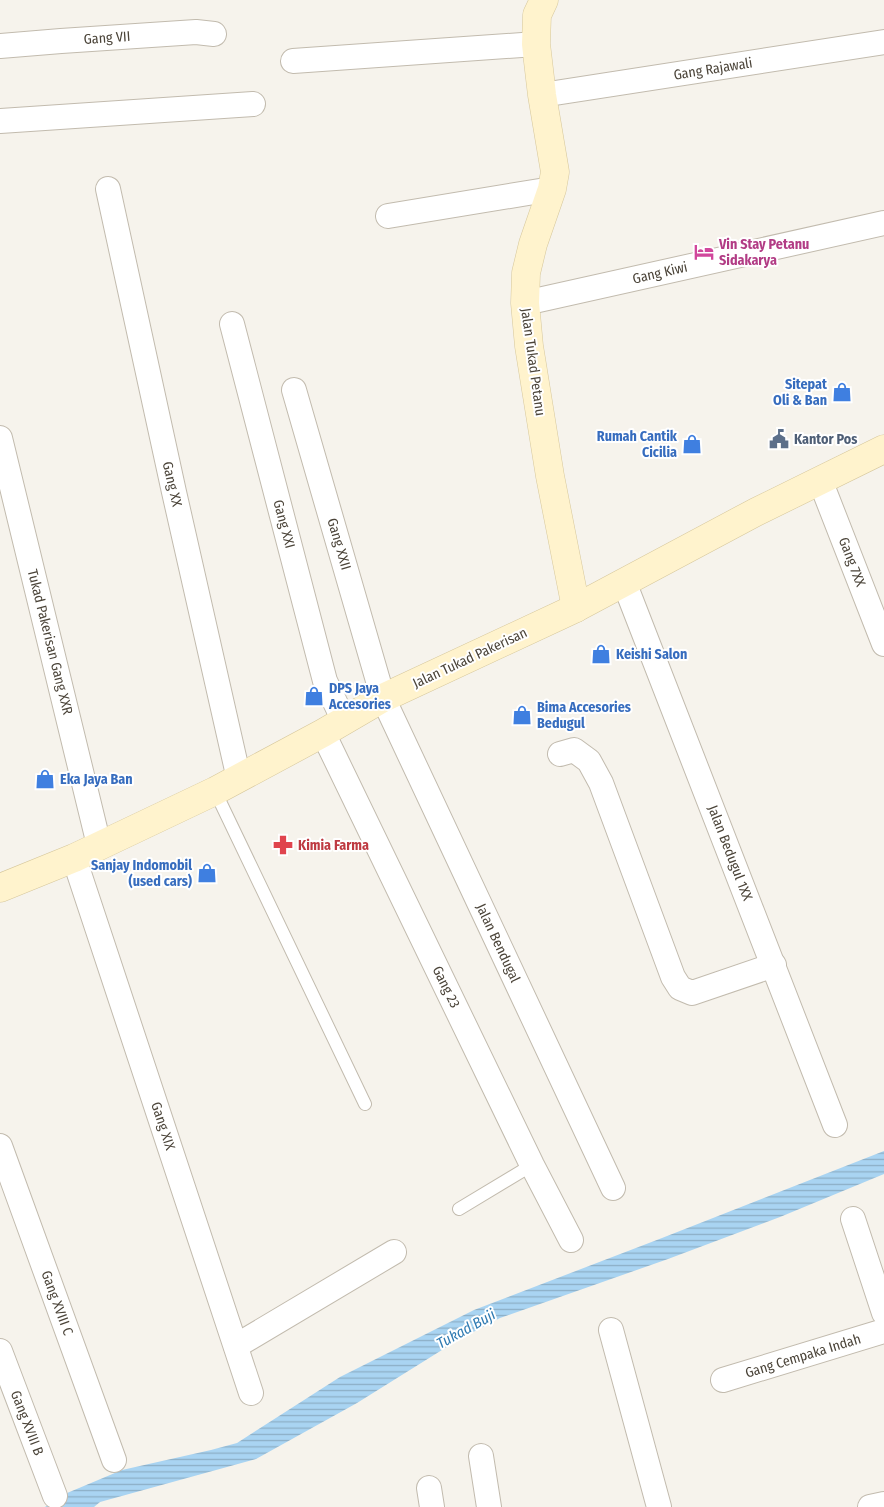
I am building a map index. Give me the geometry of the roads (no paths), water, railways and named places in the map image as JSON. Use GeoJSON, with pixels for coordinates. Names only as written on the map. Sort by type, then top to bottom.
{"type":"FeatureCollection","features":[{"type":"Feature","properties":{"kind":"street","name":"Jalan Tukad Petanu"},"geometry":{"type":"LineString","coordinates":[[544,0],[537,15],[536,44],[542,95],[555,172],[552,189],[533,244],[526,273],[525,303],[529,346],[550,476],[576,608]]}},
{"type":"Feature","properties":{"kind":"street","name":"Gang VII"},"geometry":{"type":"LineString","coordinates":[[0,46],[196,32],[214,34]]}},
{"type":"Feature","properties":{"kind":"street","name":"Gang Rajawali"},"geometry":{"type":"LineString","coordinates":[[542,95],[884,42]]}},
{"type":"Feature","properties":{"kind":"street"},"geometry":{"type":"LineString","coordinates":[[293,61],[536,44]]}},
{"type":"Feature","properties":{"kind":"street"},"geometry":{"type":"LineString","coordinates":[[0,121],[253,104]]}},
{"type":"Feature","properties":{"kind":"street","name":"Gang XX"},"geometry":{"type":"LineString","coordinates":[[108,189],[239,779]]}},
{"type":"Feature","properties":{"kind":"street"},"geometry":{"type":"LineString","coordinates":[[388,216],[552,189]]}},
{"type":"Feature","properties":{"kind":"street","name":"Gang Kiwi"},"geometry":{"type":"LineString","coordinates":[[525,303],[884,224]]}},
{"type":"Feature","properties":{"kind":"street","name":"Gang XXI"},"geometry":{"type":"LineString","coordinates":[[232,324],[325,681],[334,727]]}},
{"type":"Feature","properties":{"kind":"street","name":"Gang XXII"},"geometry":{"type":"LineString","coordinates":[[294,390],[383,698]]}},
{"type":"Feature","properties":{"kind":"street","name":"Tukad Pakerisan Gang XXR"},"geometry":{"type":"LineString","coordinates":[[0,438],[99,845]]}},
{"type":"Feature","properties":{"kind":"street","name":"Jalan Tukad Pakerisan"},"geometry":{"type":"LineString","coordinates":[[0,888],[74,858],[215,791],[334,727],[383,698],[576,608],[756,512],[884,448]]}},
{"type":"Feature","properties":{"kind":"street","name":"Gang 7XX"},"geometry":{"type":"LineString","coordinates":[[820,480],[884,644]]}},
{"type":"Feature","properties":{"kind":"street","name":"Jalan Bedugul 1XX"},"geometry":{"type":"LineString","coordinates":[[624,582],[835,1124]]}},
{"type":"Feature","properties":{"kind":"street","name":"Jalan Bendugal"},"geometry":{"type":"LineString","coordinates":[[383,698],[614,1188]]}},
{"type":"Feature","properties":{"kind":"street","name":"Gang 23"},"geometry":{"type":"LineString","coordinates":[[334,727],[532,1165],[571,1240]]}},
{"type":"Feature","properties":{"kind":"street"},"geometry":{"type":"LineString","coordinates":[[560,754],[574,750],[589,761],[601,783],[673,977],[680,988],[692,993],[774,965]]}},
{"type":"Feature","properties":{"kind":"street","name":"Gang XIX"},"geometry":{"type":"LineString","coordinates":[[74,858],[251,1393]]}},
{"type":"Feature","properties":{"kind":"street","name":"Gang XVIII C"},"geometry":{"type":"LineString","coordinates":[[0,1146],[114,1460]]}},
{"type":"Feature","properties":{"kind":"street"},"geometry":{"type":"LineString","coordinates":[[853,1219],[884,1313]]}},
{"type":"Feature","properties":{"kind":"street"},"geometry":{"type":"LineString","coordinates":[[236,1346],[394,1252]]}},
{"type":"Feature","properties":{"kind":"street"},"geometry":{"type":"LineString","coordinates":[[611,1330],[659,1507]]}},
{"type":"Feature","properties":{"kind":"street","name":"Gang Cempaka Indah"},"geometry":{"type":"LineString","coordinates":[[723,1380],[884,1331]]}},
{"type":"Feature","properties":{"kind":"street","name":"Gang XVIII B"},"geometry":{"type":"LineString","coordinates":[[0,1351],[54,1496]]}},
{"type":"Feature","properties":{"kind":"street"},"geometry":{"type":"LineString","coordinates":[[481,1456],[489,1507]]}},
{"type":"Feature","properties":{"kind":"street"},"geometry":{"type":"LineString","coordinates":[[870,1507],[884,1504]]}},
{"type":"Feature","properties":{"kind":"lane"},"geometry":{"type":"LineString","coordinates":[[215,791],[365,1104]]}},
{"type":"Feature","properties":{"kind":"lane"},"geometry":{"type":"LineString","coordinates":[[459,1210],[532,1165]]}},
{"type":"Feature","properties":{"kind":"water","name":"Tukad Buji"},"geometry":{"type":"Polygon","coordinates":[[[884,1151],[884,1174],[780,1217],[668,1259],[500,1318],[458,1340],[357,1403],[256,1459],[100,1502],[94,1507],[45,1507],[60,1496],[122,1470],[237,1443],[340,1377],[474,1310],[884,1151]]]}},
{"type":"Feature","properties":{"kind":"place","name":"Vin Stay Petanu Sidakarya"},"geometry":{"type":"Point","coordinates":[704,252]}},
{"type":"Feature","properties":{"kind":"place","name":"Sitepat Oli & Ban"},"geometry":{"type":"Point","coordinates":[842,392]}},
{"type":"Feature","properties":{"kind":"place","name":"Kantor Pos"},"geometry":{"type":"Point","coordinates":[779,439]}},
{"type":"Feature","properties":{"kind":"place","name":"Rumah Cantik Cicilia"},"geometry":{"type":"Point","coordinates":[692,444]}},
{"type":"Feature","properties":{"kind":"place","name":"Keishi Salon"},"geometry":{"type":"Point","coordinates":[601,654]}},
{"type":"Feature","properties":{"kind":"place","name":"DPS Jaya Accesories"},"geometry":{"type":"Point","coordinates":[314,696]}},
{"type":"Feature","properties":{"kind":"place","name":"Bima Accesories Bedugul"},"geometry":{"type":"Point","coordinates":[522,715]}},
{"type":"Feature","properties":{"kind":"place","name":"Eka Jaya Ban"},"geometry":{"type":"Point","coordinates":[45,779]}},
{"type":"Feature","properties":{"kind":"place","name":"Kimia Farma"},"geometry":{"type":"Point","coordinates":[283,845]}},
{"type":"Feature","properties":{"kind":"place","name":"Sanjay Indomobil (used cars)"},"geometry":{"type":"Point","coordinates":[207,873]}}]}
